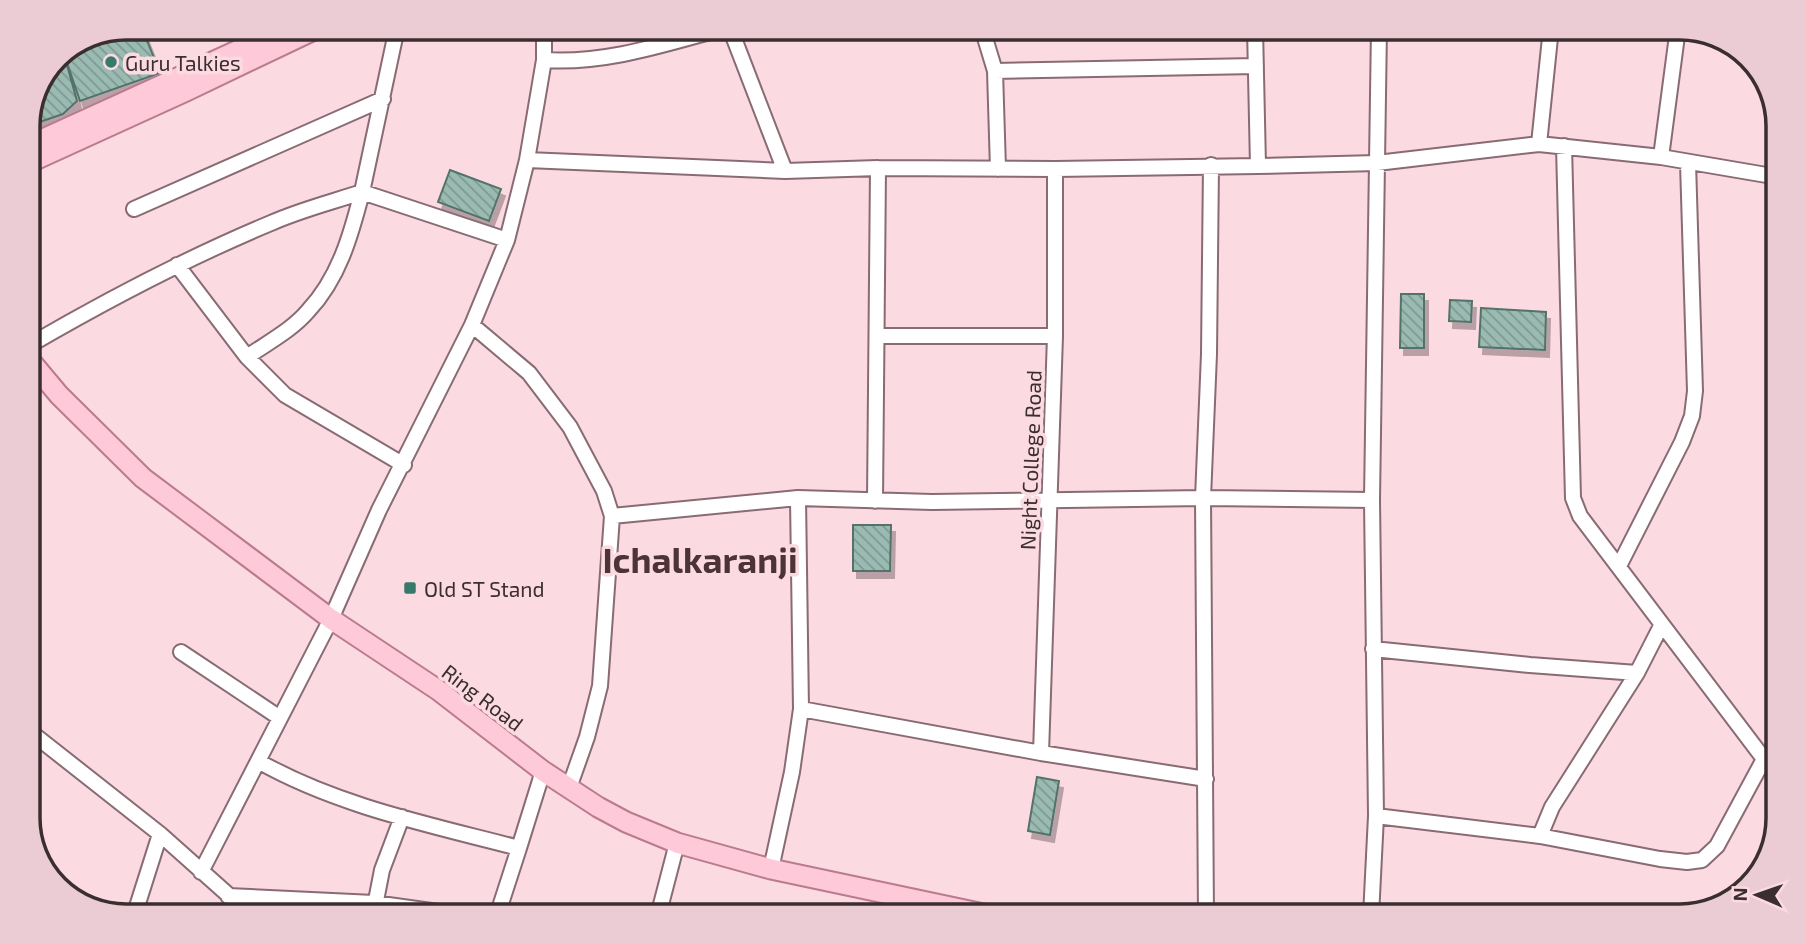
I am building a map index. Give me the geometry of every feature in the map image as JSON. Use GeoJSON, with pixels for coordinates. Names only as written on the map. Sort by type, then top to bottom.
{"type":"FeatureCollection","features":[{"type":"Feature","properties":{"kind":"main road"},"geometry":{"type":"LineString","coordinates":[[40,141],[260,40]]}},
{"type":"Feature","properties":{"kind":"main road"},"geometry":{"type":"LineString","coordinates":[[40,158],[293,40]]}},
{"type":"Feature","properties":{"kind":"main road","name":"Ring Road"},"geometry":{"type":"LineString","coordinates":[[40,372],[59,395],[143,478],[331,619],[438,690],[542,771],[569,788],[626,822],[677,843],[905,904]]}},
{"type":"Feature","properties":{"kind":"street"},"geometry":{"type":"LineString","coordinates":[[247,358],[307,313],[324,292],[340,262],[362,192],[395,40]]}},
{"type":"Feature","properties":{"kind":"street"},"geometry":{"type":"LineString","coordinates":[[201,872],[331,619],[379,510],[404,465],[472,325],[507,240],[527,160],[544,60],[544,40]]}},
{"type":"Feature","properties":{"kind":"street"},"geometry":{"type":"LineString","coordinates":[[544,60],[565,61],[626,54],[679,40]]}},
{"type":"Feature","properties":{"kind":"street"},"geometry":{"type":"LineString","coordinates":[[735,40],[785,171]]}},
{"type":"Feature","properties":{"kind":"street"},"geometry":{"type":"LineString","coordinates":[[986,40],[995,71],[999,169]]}},
{"type":"Feature","properties":{"kind":"street"},"geometry":{"type":"LineString","coordinates":[[1255,40],[1258,166]]}},
{"type":"Feature","properties":{"kind":"street"},"geometry":{"type":"LineString","coordinates":[[1372,904],[1376,816],[1371,500],[1379,40]]}},
{"type":"Feature","properties":{"kind":"street"},"geometry":{"type":"LineString","coordinates":[[1539,144],[1550,40]]}},
{"type":"Feature","properties":{"kind":"street"},"geometry":{"type":"LineString","coordinates":[[1661,157],[1676,40]]}},
{"type":"Feature","properties":{"kind":"street"},"geometry":{"type":"LineString","coordinates":[[995,71],[1256,66]]}},
{"type":"Feature","properties":{"kind":"street"},"geometry":{"type":"LineString","coordinates":[[134,209],[383,99]]}},
{"type":"Feature","properties":{"kind":"street"},"geometry":{"type":"LineString","coordinates":[[527,160],[785,171],[1258,166],[1377,163],[1539,144],[1661,157],[1766,175]]}},
{"type":"Feature","properties":{"kind":"street"},"geometry":{"type":"LineString","coordinates":[[1376,816],[1540,836],[1660,859],[1687,862],[1702,860],[1717,846],[1764,759],[1580,516],[1573,498],[1564,146]]}},
{"type":"Feature","properties":{"kind":"street"},"geometry":{"type":"LineString","coordinates":[[1619,566],[1682,442],[1692,416],[1695,391],[1688,163]]}},
{"type":"Feature","properties":{"kind":"street"},"geometry":{"type":"LineString","coordinates":[[1206,904],[1203,498],[1209,354],[1211,165]]}},
{"type":"Feature","properties":{"kind":"street"},"geometry":{"type":"LineString","coordinates":[[875,501],[878,168]]}},
{"type":"Feature","properties":{"kind":"street","name":"Night College Road"},"geometry":{"type":"LineString","coordinates":[[1041,753],[1055,336],[1055,169]]}},
{"type":"Feature","properties":{"kind":"street"},"geometry":{"type":"LineString","coordinates":[[40,339],[120,293],[177,265],[273,222],[362,192],[507,240]]}},
{"type":"Feature","properties":{"kind":"street"},"geometry":{"type":"LineString","coordinates":[[177,265],[247,358],[285,395],[404,465]]}},
{"type":"Feature","properties":{"kind":"street"},"geometry":{"type":"LineString","coordinates":[[472,325],[528,373],[570,427],[604,491],[612,516],[600,686],[587,737],[569,788]]}},
{"type":"Feature","properties":{"kind":"street"},"geometry":{"type":"LineString","coordinates":[[877,336],[1055,336]]}},
{"type":"Feature","properties":{"kind":"street"},"geometry":{"type":"LineString","coordinates":[[612,516],[798,498],[932,502],[1203,498],[1371,500]]}},
{"type":"Feature","properties":{"kind":"street"},"geometry":{"type":"LineString","coordinates":[[771,869],[792,772],[801,709],[802,621],[798,498]]}},
{"type":"Feature","properties":{"kind":"street"},"geometry":{"type":"LineString","coordinates":[[1540,836],[1552,807],[1637,673],[1662,624]]}},
{"type":"Feature","properties":{"kind":"street"},"geometry":{"type":"LineString","coordinates":[[1373,649],[1637,673]]}},
{"type":"Feature","properties":{"kind":"street"},"geometry":{"type":"LineString","coordinates":[[181,652],[280,718]]}},
{"type":"Feature","properties":{"kind":"street"},"geometry":{"type":"LineString","coordinates":[[801,709],[1041,753],[1206,779]]}},
{"type":"Feature","properties":{"kind":"street"},"geometry":{"type":"LineString","coordinates":[[40,739],[160,834],[238,904]]}},
{"type":"Feature","properties":{"kind":"street"},"geometry":{"type":"LineString","coordinates":[[258,761],[293,781],[402,817],[519,848]]}},
{"type":"Feature","properties":{"kind":"street"},"geometry":{"type":"LineString","coordinates":[[501,904],[542,771]]}},
{"type":"Feature","properties":{"kind":"street"},"geometry":{"type":"LineString","coordinates":[[374,904],[382,870],[402,817]]}},
{"type":"Feature","properties":{"kind":"street"},"geometry":{"type":"LineString","coordinates":[[138,904],[160,834]]}},
{"type":"Feature","properties":{"kind":"street"},"geometry":{"type":"LineString","coordinates":[[661,904],[677,843]]}},
{"type":"Feature","properties":{"kind":"street"},"geometry":{"type":"LineString","coordinates":[[228,896],[317,904]]}},
{"type":"Feature","properties":{"kind":"building","name":"Guru Talkies"},"geometry":{"type":"Polygon","coordinates":[[[147,40],[160,73],[80,101],[68,65],[79,55],[110,42],[147,40]]]}},
{"type":"Feature","properties":{"kind":"building"},"geometry":{"type":"Polygon","coordinates":[[[67,65],[77,101],[63,114],[40,122],[47,94],[67,65]]]}},
{"type":"Feature","properties":{"kind":"building"},"geometry":{"type":"Polygon","coordinates":[[[450,170],[501,189],[489,221],[438,202],[450,170]]]}},
{"type":"Feature","properties":{"kind":"building"},"geometry":{"type":"Polygon","coordinates":[[[1401,294],[1424,294],[1424,348],[1400,348],[1401,294]]]}},
{"type":"Feature","properties":{"kind":"building"},"geometry":{"type":"Polygon","coordinates":[[[1450,300],[1472,301],[1471,322],[1449,321],[1450,300]]]}},
{"type":"Feature","properties":{"kind":"building"},"geometry":{"type":"Polygon","coordinates":[[[1481,308],[1546,312],[1545,350],[1479,347],[1481,308]]]}},
{"type":"Feature","properties":{"kind":"building"},"geometry":{"type":"Polygon","coordinates":[[[853,525],[891,525],[890,571],[853,571],[853,525]]]}},
{"type":"Feature","properties":{"kind":"building"},"geometry":{"type":"Polygon","coordinates":[[[1037,777],[1059,781],[1050,835],[1028,831],[1037,777]]]}},
{"type":"Feature","properties":{"kind":"place","name":"Guru Talkies"},"geometry":{"type":"Point","coordinates":[111,62]}},
{"type":"Feature","properties":{"kind":"place","name":"Old ST Stand"},"geometry":{"type":"Point","coordinates":[410,588]}},
{"type":"Feature","properties":{"kind":"district","name":"Ichalkaranji"},"geometry":{"type":"Point","coordinates":[700,559]}}]}
